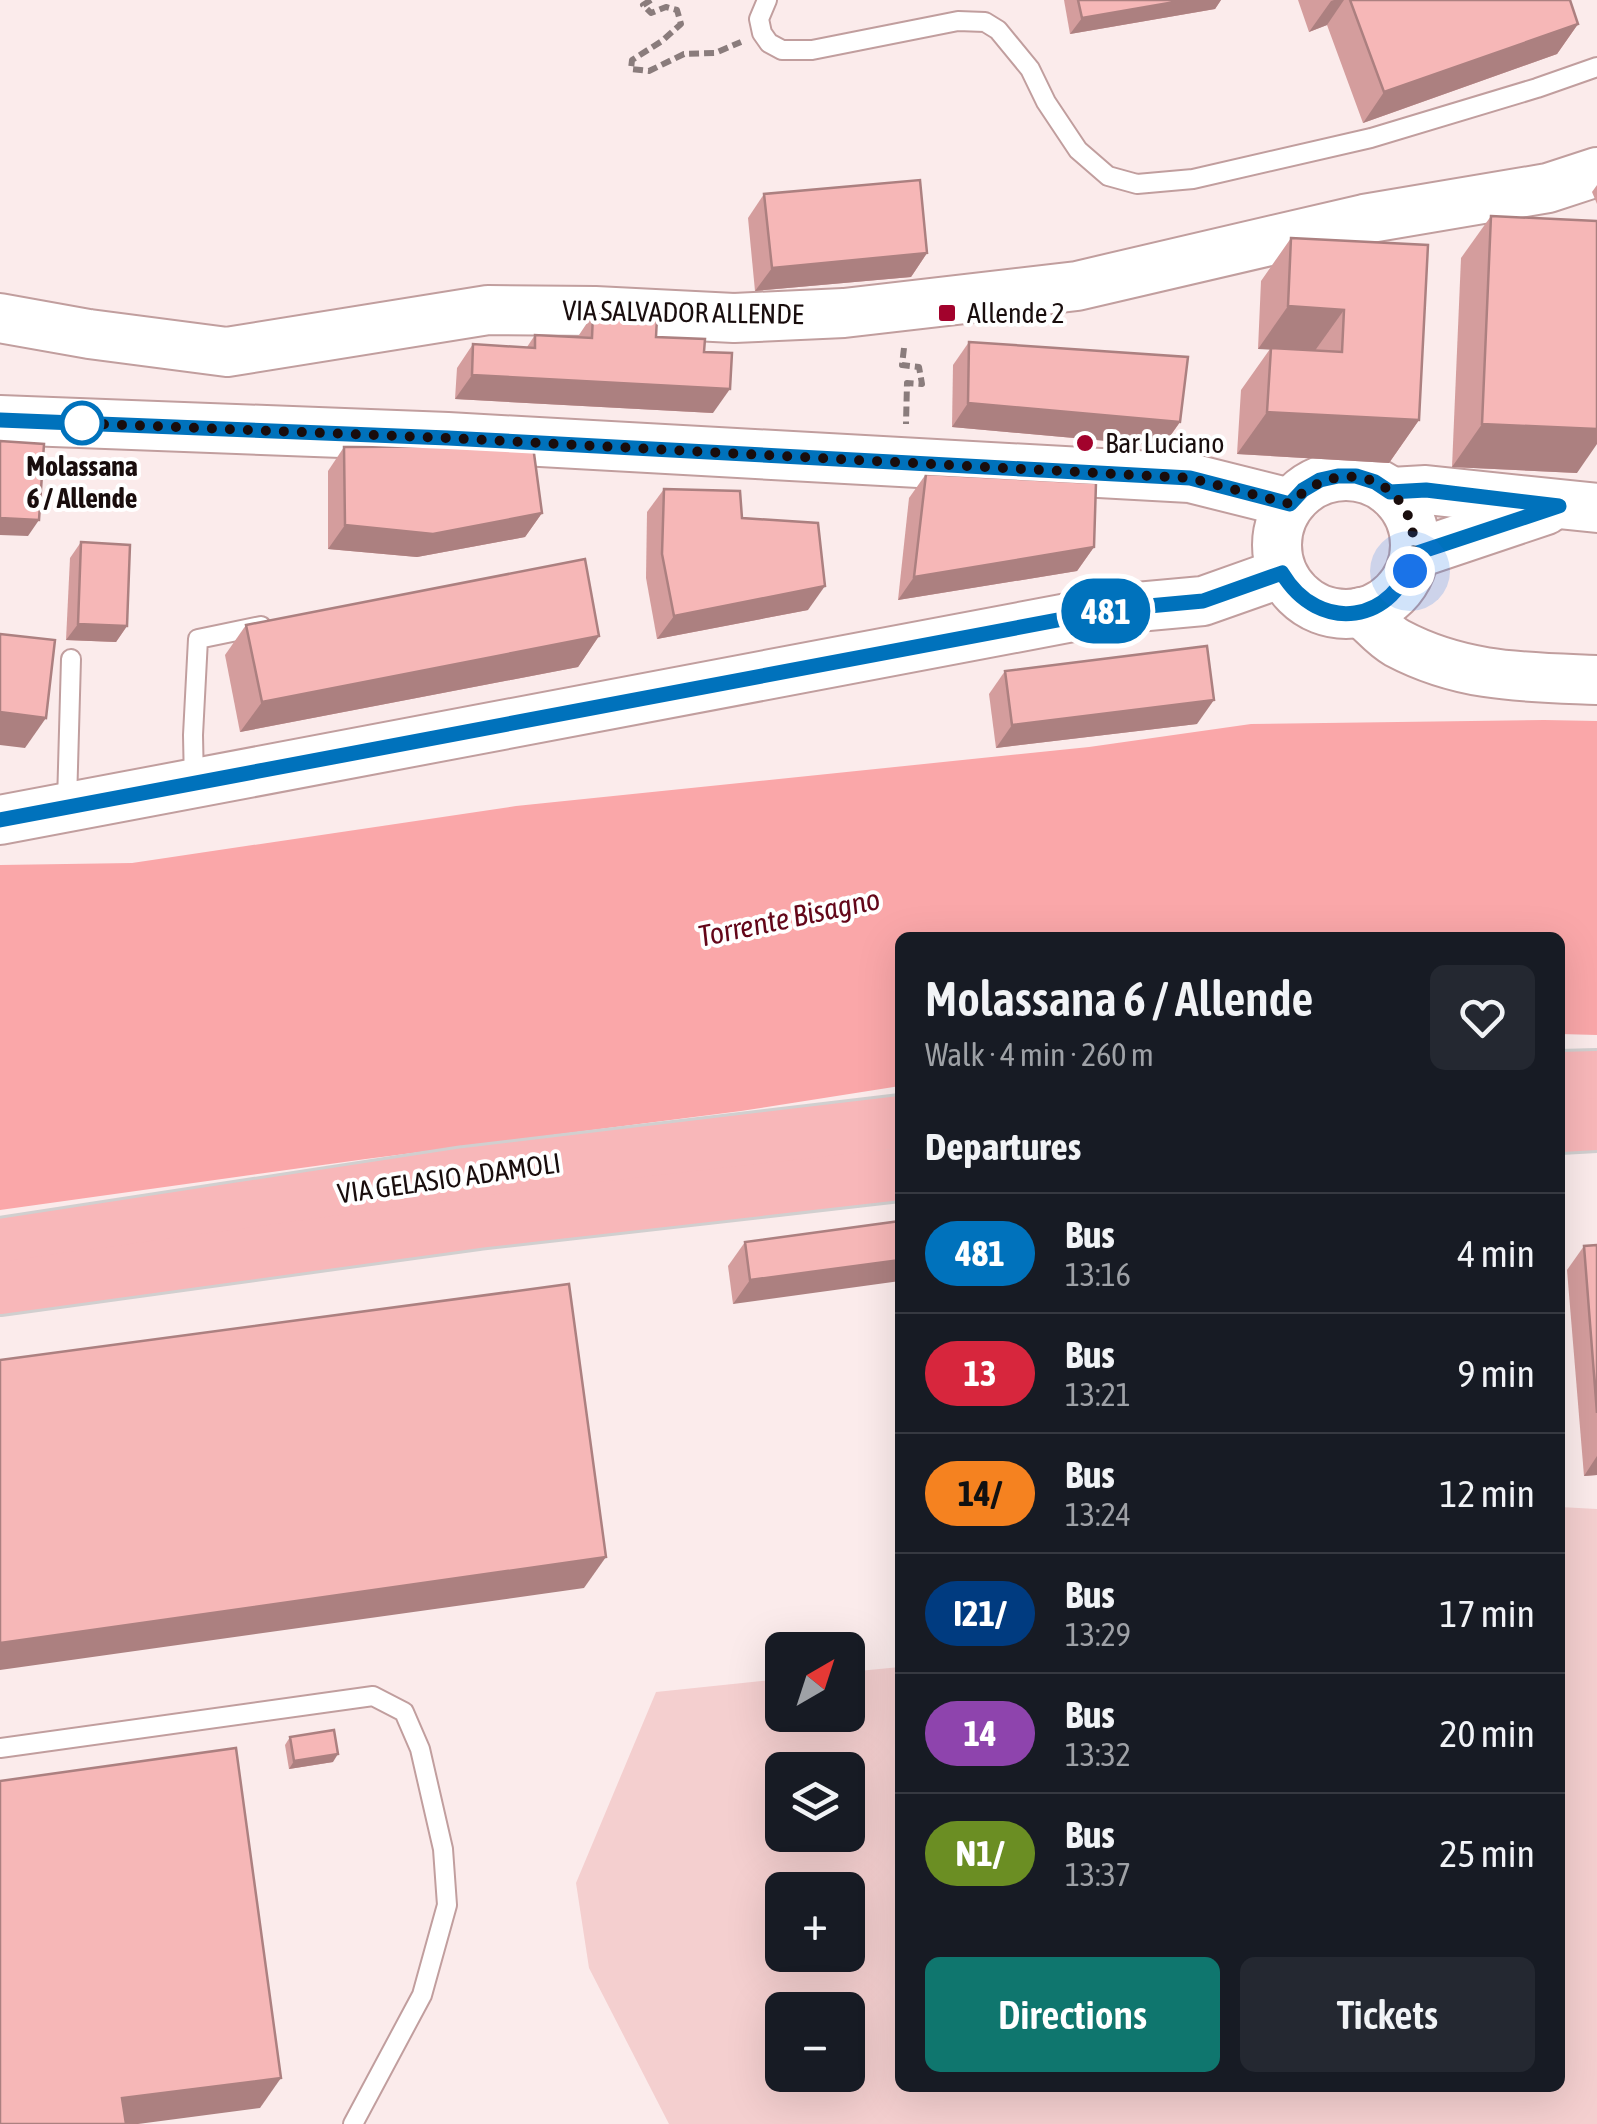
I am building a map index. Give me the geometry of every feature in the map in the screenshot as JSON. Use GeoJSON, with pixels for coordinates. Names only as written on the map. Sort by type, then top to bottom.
{"type":"FeatureCollection","features":[{"type":"Feature","properties":{"kind":"main road","name":"VIA SALVADOR ALLENDE"},"geometry":{"type":"LineString","coordinates":[[0,318],[227,352],[488,310],[734,318],[844,314],[1077,286],[1364,218],[1548,188],[1597,172]]}},
{"type":"Feature","properties":{"kind":"main road"},"geometry":{"type":"LineString","coordinates":[[0,420],[448,438],[1190,478],[1290,504]]}},
{"type":"Feature","properties":{"kind":"main road"},"geometry":{"type":"LineString","coordinates":[[1338,476],[1356,476],[1390,492],[1402,504],[1415,537],[1408,570],[1384,602],[1362,612],[1330,612],[1302,598],[1282,573],[1276,540],[1281,518],[1290,504],[1320,480],[1338,476]]}},
{"type":"Feature","properties":{"kind":"main road"},"geometry":{"type":"LineString","coordinates":[[1390,492],[1426,490],[1578,507]]}},
{"type":"Feature","properties":{"kind":"main road"},"geometry":{"type":"LineString","coordinates":[[1408,570],[1578,507]]}},
{"type":"Feature","properties":{"kind":"main road"},"geometry":{"type":"LineString","coordinates":[[1408,570],[1462,669]]}},
{"type":"Feature","properties":{"kind":"main road"},"geometry":{"type":"LineString","coordinates":[[0,820],[1116,609],[1203,601],[1282,573]]}},
{"type":"Feature","properties":{"kind":"main road"},"geometry":{"type":"LineString","coordinates":[[1362,612],[1394,642],[1462,669],[1492,675],[1597,680]]}},
{"type":"Feature","properties":{"kind":"main road"},"geometry":{"type":"LineString","coordinates":[[1565,1078],[1597,1077]]}},
{"type":"Feature","properties":{"kind":"main road","name":"VIA GELASIO ADAMOLI"},"geometry":{"type":"LineString","coordinates":[[0,1245],[465,1174],[895,1123]]}},
{"type":"Feature","properties":{"kind":"main road"},"geometry":{"type":"LineString","coordinates":[[1565,1126],[1597,1124]]}},
{"type":"Feature","properties":{"kind":"main road","name":"VIA GELASIO ADAMOLI"},"geometry":{"type":"LineString","coordinates":[[0,1288],[478,1222],[895,1175]]}},
{"type":"Feature","properties":{"kind":"lane"},"geometry":{"type":"LineString","coordinates":[[767,0],[759,20],[762,33],[769,44],[782,50],[874,38],[940,24],[985,22],[998,30],[1030,70],[1078,150],[1108,176],[1138,184],[1193,178],[1371,138],[1597,66]]}},
{"type":"Feature","properties":{"kind":"lane"},"geometry":{"type":"LineString","coordinates":[[194,784],[198,639],[261,626]]}},
{"type":"Feature","properties":{"kind":"lane"},"geometry":{"type":"LineString","coordinates":[[66,808],[72,659]]}},
{"type":"Feature","properties":{"kind":"lane"},"geometry":{"type":"LineString","coordinates":[[0,1748],[373,1696],[404,1712],[420,1749],[443,1849],[448,1906],[422,1995],[353,2124]]}},
{"type":"Feature","properties":{"kind":"path"},"geometry":{"type":"LineString","coordinates":[[651,0],[644,4],[650,13],[666,7],[678,10],[681,24],[632,60],[631,69],[649,71],[684,54],[714,52],[762,33]]}},
{"type":"Feature","properties":{"kind":"path"},"geometry":{"type":"LineString","coordinates":[[905,338],[902,365],[918,367],[922,384],[906,383],[906,464]]}},
{"type":"Feature","properties":{"kind":"shaded area"},"geometry":{"type":"Polygon","coordinates":[[[1565,1507],[1597,1509],[1597,2124],[669,2124],[589,1968],[576,1883],[656,1692],[765,1681],[765,1732],[865,1732],[865,1670],[895,1667],[895,2092],[1565,2092],[1565,1507]]]}},
{"type":"Feature","properties":{"kind":"water","name":"Torrente Bisagno"},"geometry":{"type":"Polygon","coordinates":[[[1597,721],[1597,1035],[1565,1034],[1565,932],[895,932],[895,1087],[0,1210],[0,865],[132,863],[516,806],[1089,747],[1251,724],[1597,721]]]}},
{"type":"Feature","properties":{"kind":"building"},"geometry":{"type":"Polygon","coordinates":[[[1078,0],[1186,0],[1082,18],[1078,0]]]}},
{"type":"Feature","properties":{"kind":"building"},"geometry":{"type":"Polygon","coordinates":[[[1350,0],[1570,0],[1578,24],[1384,92],[1350,0]]]}},
{"type":"Feature","properties":{"kind":"building"},"geometry":{"type":"Polygon","coordinates":[[[920,180],[927,253],[772,268],[764,194],[920,180]]]}},
{"type":"Feature","properties":{"kind":"building"},"geometry":{"type":"Polygon","coordinates":[[[1491,216],[1597,221],[1597,429],[1482,424],[1491,216]]]}},
{"type":"Feature","properties":{"kind":"building"},"geometry":{"type":"Polygon","coordinates":[[[1291,238],[1428,245],[1419,420],[1267,412],[1271,348],[1342,352],[1344,310],[1288,306],[1291,238]]]}},
{"type":"Feature","properties":{"kind":"building"},"geometry":{"type":"Polygon","coordinates":[[[593,314],[657,318],[656,337],[705,339],[704,352],[732,353],[730,389],[472,375],[473,344],[535,348],[535,335],[592,338],[593,314]]]}},
{"type":"Feature","properties":{"kind":"building"},"geometry":{"type":"Polygon","coordinates":[[[969,342],[1188,357],[1180,422],[968,403],[969,342]]]}},
{"type":"Feature","properties":{"kind":"building"},"geometry":{"type":"Polygon","coordinates":[[[0,441],[44,444],[39,520],[0,518],[0,441]]]}},
{"type":"Feature","properties":{"kind":"building"},"geometry":{"type":"Polygon","coordinates":[[[533,446],[542,513],[433,534],[345,525],[344,447],[533,446]]]}},
{"type":"Feature","properties":{"kind":"building"},"geometry":{"type":"Polygon","coordinates":[[[926,474],[1096,483],[1094,547],[914,577],[926,474]]]}},
{"type":"Feature","properties":{"kind":"building"},"geometry":{"type":"Polygon","coordinates":[[[664,489],[740,491],[742,518],[818,523],[825,586],[674,616],[662,554],[664,489]]]}},
{"type":"Feature","properties":{"kind":"building"},"geometry":{"type":"Polygon","coordinates":[[[81,542],[130,545],[127,626],[78,624],[81,542]]]}},
{"type":"Feature","properties":{"kind":"building"},"geometry":{"type":"Polygon","coordinates":[[[585,559],[599,636],[262,702],[246,625],[585,559]]]}},
{"type":"Feature","properties":{"kind":"building"},"geometry":{"type":"Polygon","coordinates":[[[0,634],[55,640],[46,718],[0,712],[0,634]]]}},
{"type":"Feature","properties":{"kind":"building"},"geometry":{"type":"Polygon","coordinates":[[[1207,646],[1214,700],[1012,725],[1005,671],[1207,646]]]}},
{"type":"Feature","properties":{"kind":"building"},"geometry":{"type":"Polygon","coordinates":[[[895,1222],[895,1261],[750,1280],[745,1242],[895,1222]]]}},
{"type":"Feature","properties":{"kind":"building"},"geometry":{"type":"Polygon","coordinates":[[[1597,1245],[1597,1413],[1584,1246],[1597,1245]]]}},
{"type":"Feature","properties":{"kind":"building"},"geometry":{"type":"Polygon","coordinates":[[[569,1284],[606,1557],[0,1643],[0,1360],[569,1284]]]}},
{"type":"Feature","properties":{"kind":"building"},"geometry":{"type":"Polygon","coordinates":[[[334,1730],[338,1754],[294,1761],[290,1737],[334,1730]]]}},
{"type":"Feature","properties":{"kind":"building"},"geometry":{"type":"Polygon","coordinates":[[[236,1748],[281,2078],[122,2098],[126,2124],[0,2124],[0,1781],[236,1748]]]}},
{"type":"Feature","properties":{"kind":"bus line","name":"481"},"geometry":{"type":"LineString","coordinates":[[0,420],[448,438],[1190,478],[1290,504],[1320,480],[1356,476],[1390,492],[1426,490],[1559,506],[1414,554],[1410,571],[1394,595],[1362,612],[1330,612],[1315,606],[1290,586],[1282,573],[1203,601],[1116,609],[0,820]]}},
{"type":"Feature","properties":{"kind":"place","name":"Allende 2"},"geometry":{"type":"Point","coordinates":[947,313]}},
{"type":"Feature","properties":{"kind":"place","name":"Molassana 6 / Allende"},"geometry":{"type":"Point","coordinates":[82,423]}},
{"type":"Feature","properties":{"kind":"place","name":"Bar Luciano"},"geometry":{"type":"Point","coordinates":[1085,443]}},
{"type":"Feature","properties":{"kind":"route"},"geometry":{"type":"LineString","coordinates":[[82,423],[75,423],[448,438],[1190,478],[1290,504],[1320,480],[1356,476],[1375,482],[1402,504],[1415,537],[1410,571]]}}]}
